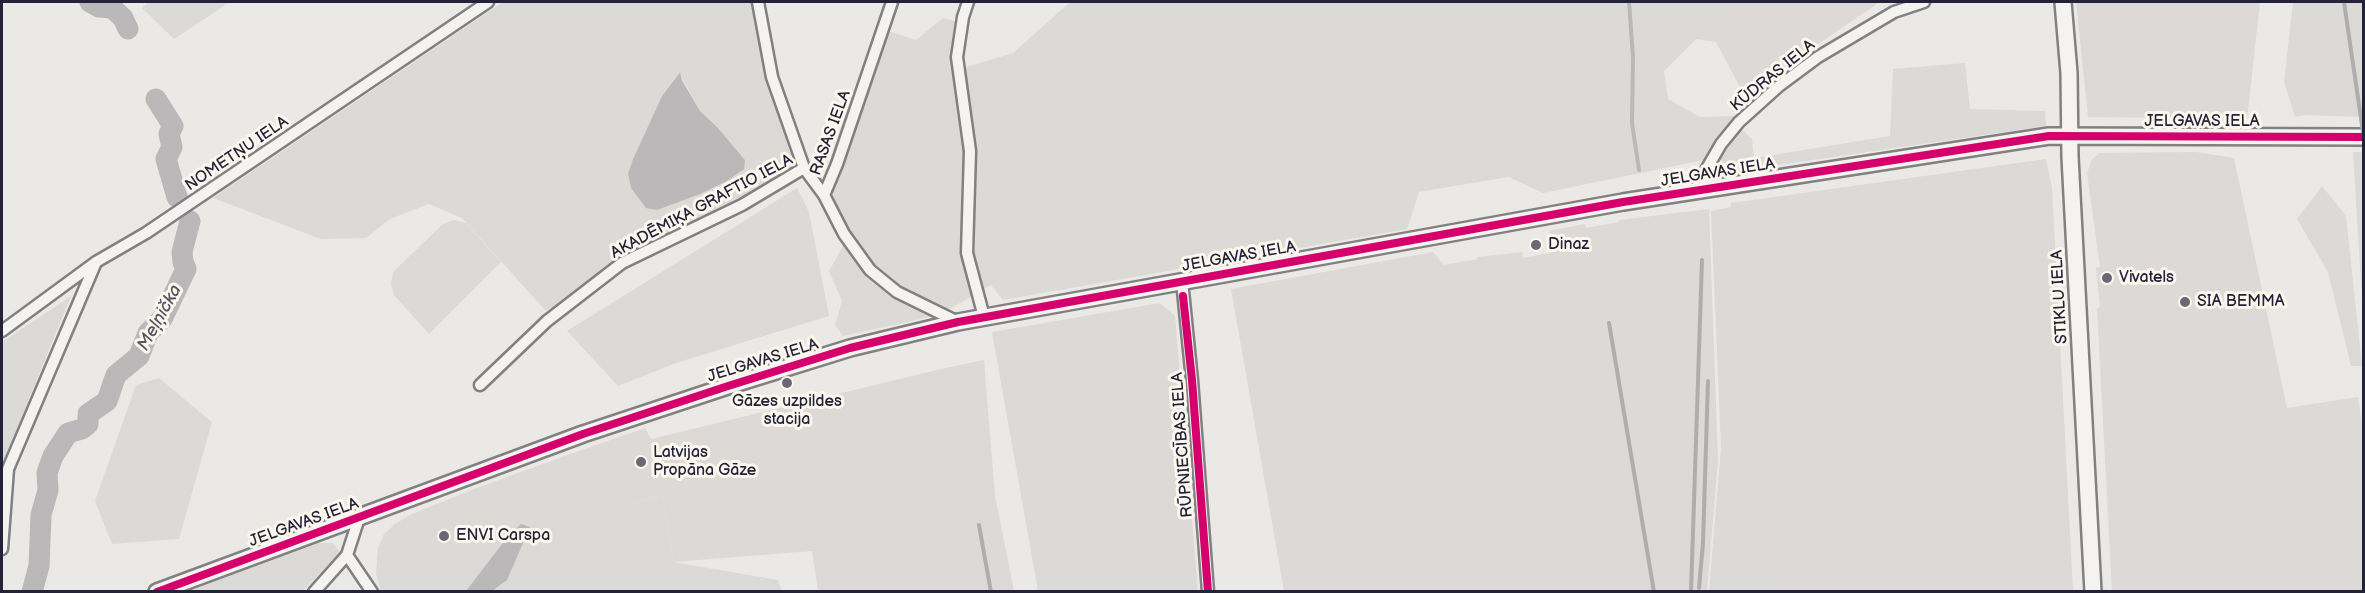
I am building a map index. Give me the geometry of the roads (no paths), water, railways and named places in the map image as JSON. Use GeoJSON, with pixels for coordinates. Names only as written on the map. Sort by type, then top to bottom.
{"type":"FeatureCollection","features":[{"type":"Feature","properties":{"kind":"street","name":"NOMETŅU IELA"},"geometry":{"type":"LineString","coordinates":[[2,331],[96,262],[146,233],[488,2]]}},
{"type":"Feature","properties":{"kind":"street"},"geometry":{"type":"LineString","coordinates":[[758,2],[772,77],[804,168]]}},
{"type":"Feature","properties":{"kind":"street","name":"RASAS IELA"},"geometry":{"type":"LineString","coordinates":[[892,2],[837,164],[824,195],[844,234],[870,270],[897,292],[958,322]]}},
{"type":"Feature","properties":{"kind":"street"},"geometry":{"type":"LineString","coordinates":[[968,2],[963,17],[957,57],[970,151],[967,253],[984,317]]}},
{"type":"Feature","properties":{"kind":"street","name":"KŪDRAS IELA"},"geometry":{"type":"LineString","coordinates":[[1706,188],[1706,170],[1721,144],[1739,122],[1779,86],[1893,7],[1924,2]]}},
{"type":"Feature","properties":{"kind":"street","name":"STIKLU IELA"},"geometry":{"type":"LineString","coordinates":[[2062,2],[2069,73],[2070,136],[2093,591]]}},
{"type":"Feature","properties":{"kind":"street","name":"JELGAVAS IELA"},"geometry":{"type":"LineString","coordinates":[[157,591],[583,434],[850,348],[958,322],[1706,188],[2049,136],[2364,136]]}},
{"type":"Feature","properties":{"kind":"street","name":"AKADĒMIĶA GRAFTIO IELA"},"geometry":{"type":"LineString","coordinates":[[480,385],[547,321],[622,264],[742,205],[804,168],[824,195]]}},
{"type":"Feature","properties":{"kind":"street"},"geometry":{"type":"LineString","coordinates":[[2,549],[8,469],[96,262]]}},
{"type":"Feature","properties":{"kind":"street","name":"RŪPNIECĪBAS IELA"},"geometry":{"type":"LineString","coordinates":[[1182,281],[1208,591]]}},
{"type":"Feature","properties":{"kind":"street"},"geometry":{"type":"LineString","coordinates":[[314,591],[347,555],[359,518]]}},
{"type":"Feature","properties":{"kind":"street"},"geometry":{"type":"LineString","coordinates":[[347,555],[372,591]]}},
{"type":"Feature","properties":{"kind":"waterway","name":"Meļņička"},"geometry":{"type":"LineString","coordinates":[[90,2],[99,7],[112,8],[123,18],[128,29]]}},
{"type":"Feature","properties":{"kind":"waterway"},"geometry":{"type":"LineString","coordinates":[[1629,2],[1633,57],[1632,123],[1639,170]]}},
{"type":"Feature","properties":{"kind":"waterway","name":"Meļņička"},"geometry":{"type":"LineString","coordinates":[[156,99],[173,126],[169,134],[172,147],[166,159],[177,197]]}},
{"type":"Feature","properties":{"kind":"waterway","name":"Meļņička"},"geometry":{"type":"LineString","coordinates":[[32,592],[39,566],[41,515],[48,490],[47,473],[53,456],[68,433],[82,429],[88,424],[88,414],[107,401],[116,375],[139,356],[148,333],[162,319],[186,269],[182,252],[190,221]]}},
{"type":"Feature","properties":{"kind":"railway"},"geometry":{"type":"LineString","coordinates":[[2344,2],[2364,139]]}},
{"type":"Feature","properties":{"kind":"railway"},"geometry":{"type":"LineString","coordinates":[[1691,592],[1702,260]]}},
{"type":"Feature","properties":{"kind":"railway"},"geometry":{"type":"LineString","coordinates":[[1609,323],[1654,592]]}},
{"type":"Feature","properties":{"kind":"railway"},"geometry":{"type":"LineString","coordinates":[[1699,588],[1703,543],[1708,381]]}},
{"type":"Feature","properties":{"kind":"railway"},"geometry":{"type":"LineString","coordinates":[[979,525],[991,592]]}},
{"type":"Feature","properties":{"kind":"place","name":"Dinaz"},"geometry":{"type":"Point","coordinates":[1536,245]}},
{"type":"Feature","properties":{"kind":"place","name":"Vivatels"},"geometry":{"type":"Point","coordinates":[2107,278]}},
{"type":"Feature","properties":{"kind":"place","name":"SIA BEMMA"},"geometry":{"type":"Point","coordinates":[2185,302]}},
{"type":"Feature","properties":{"kind":"place","name":"Gāzes uzpildes stacija"},"geometry":{"type":"Point","coordinates":[787,383]}},
{"type":"Feature","properties":{"kind":"place","name":"Latvijas Propāna Gāze"},"geometry":{"type":"Point","coordinates":[641,462]}},
{"type":"Feature","properties":{"kind":"place","name":"ENVI Carspa"},"geometry":{"type":"Point","coordinates":[444,536]}}]}
